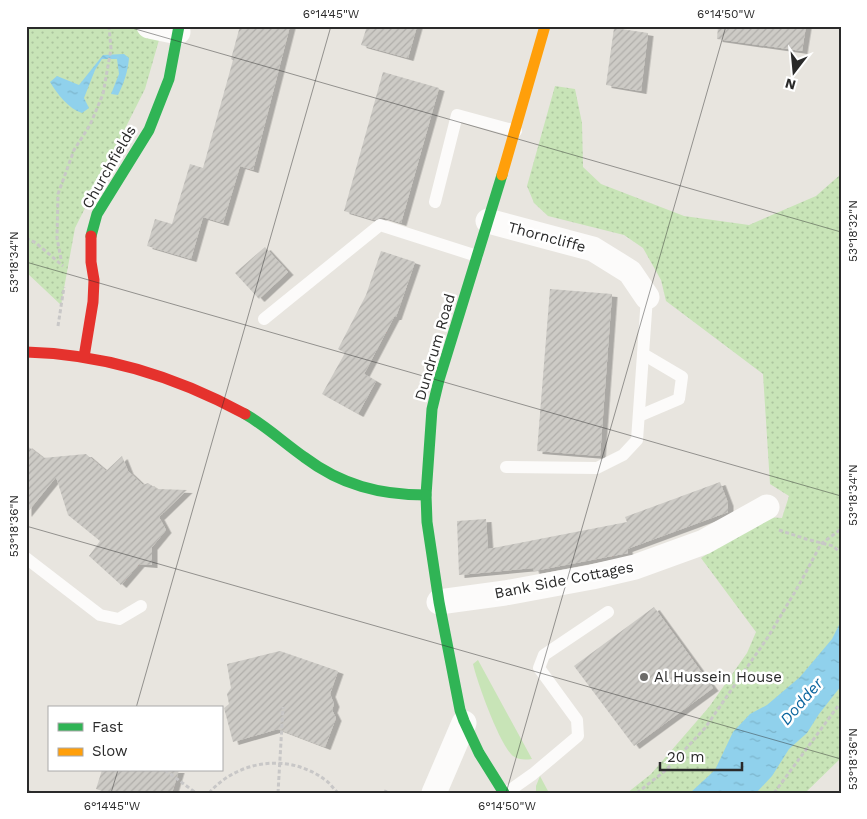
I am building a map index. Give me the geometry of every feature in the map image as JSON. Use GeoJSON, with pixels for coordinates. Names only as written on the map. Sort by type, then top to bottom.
{"type":"FeatureCollection","features":[{"type":"Feature","properties":{"kind":"main road","name":"Dundrum Road"},"geometry":{"type":"LineString","coordinates":[[505,793],[475,747],[464,723],[439,602],[431,549],[426,495],[432,409],[439,380],[516,131],[545,26]]}},
{"type":"Feature","properties":{"kind":"main road","name":"Churchfields"},"geometry":{"type":"LineString","coordinates":[[84,357],[93,302],[94,280],[91,262],[91,237],[97,214],[148,130],[169,78],[179,29]]}},
{"type":"Feature","properties":{"kind":"main road"},"geometry":{"type":"LineString","coordinates":[[26,352],[41,351],[84,357],[169,378],[209,395],[248,415],[303,456],[331,474],[390,494],[426,495]]}},
{"type":"Feature","properties":{"kind":"street"},"geometry":{"type":"LineString","coordinates":[[149,26],[179,29]]}},
{"type":"Feature","properties":{"kind":"street","name":"Thorncliffe"},"geometry":{"type":"LineString","coordinates":[[488,221],[594,249],[630,272],[647,297]]}},
{"type":"Feature","properties":{"kind":"street","name":"Bank Side Cottages"},"geometry":{"type":"LineString","coordinates":[[439,602],[505,593],[635,567],[704,542],[767,507]]}},
{"type":"Feature","properties":{"kind":"street"},"geometry":{"type":"LineString","coordinates":[[434,793],[464,723]]}},
{"type":"Feature","properties":{"kind":"lane"},"geometry":{"type":"LineString","coordinates":[[435,202],[457,115],[516,131]]}},
{"type":"Feature","properties":{"kind":"lane"},"geometry":{"type":"LineString","coordinates":[[264,319],[380,225],[477,256]]}},
{"type":"Feature","properties":{"kind":"lane"},"geometry":{"type":"LineString","coordinates":[[506,467],[596,468],[623,455],[637,440],[647,297]]}},
{"type":"Feature","properties":{"kind":"lane"},"geometry":{"type":"LineString","coordinates":[[639,416],[679,399],[682,377],[643,354]]}},
{"type":"Feature","properties":{"kind":"lane"},"geometry":{"type":"LineString","coordinates":[[26,558],[100,615],[119,619],[141,606]]}},
{"type":"Feature","properties":{"kind":"lane"},"geometry":{"type":"LineString","coordinates":[[505,793],[533,774],[578,736],[577,720],[539,668],[544,655],[608,612]]}},
{"type":"Feature","properties":{"kind":"path"},"geometry":{"type":"LineString","coordinates":[[108,62],[111,49],[109,26]]}},
{"type":"Feature","properties":{"kind":"path"},"geometry":{"type":"LineString","coordinates":[[26,238],[36,243],[82,279],[94,280]]}},
{"type":"Feature","properties":{"kind":"path"},"geometry":{"type":"LineString","coordinates":[[636,793],[666,770],[705,728],[768,637],[821,544],[841,529]]}},
{"type":"Feature","properties":{"kind":"path"},"geometry":{"type":"LineString","coordinates":[[821,544],[833,546],[841,553]]}},
{"type":"Feature","properties":{"kind":"path"},"geometry":{"type":"LineString","coordinates":[[774,793],[841,702]]}},
{"type":"Feature","properties":{"kind":"path"},"geometry":{"type":"LineString","coordinates":[[278,793],[283,706]]}},
{"type":"Feature","properties":{"kind":"path"},"geometry":{"type":"LineString","coordinates":[[209,793],[219,782],[244,768],[272,762],[300,766],[325,779],[338,793]]}},
{"type":"Feature","properties":{"kind":"path"},"geometry":{"type":"LineString","coordinates":[[168,772],[196,793]]}},
{"type":"Feature","properties":{"kind":"green space"},"geometry":{"type":"Polygon","coordinates":[[[26,26],[163,26],[145,89],[75,228],[61,305],[26,272],[26,26]]]}},
{"type":"Feature","properties":{"kind":"green space"},"geometry":{"type":"Polygon","coordinates":[[[555,86],[575,89],[582,123],[583,167],[601,184],[684,216],[749,225],[816,196],[841,174],[841,758],[805,793],[627,793],[651,774],[709,707],[747,653],[756,632],[701,558],[765,517],[782,518],[789,496],[770,484],[763,374],[666,301],[661,280],[643,248],[624,235],[548,216],[534,203],[527,186],[555,86]]]}},
{"type":"Feature","properties":{"kind":"green space"},"geometry":{"type":"Polygon","coordinates":[[[478,660],[532,759],[522,759],[513,756],[502,740],[475,673],[473,664],[478,660]]]}},
{"type":"Feature","properties":{"kind":"green space"},"geometry":{"type":"Polygon","coordinates":[[[540,776],[549,793],[536,793],[536,786],[540,776]]]}},
{"type":"Feature","properties":{"kind":"water"},"geometry":{"type":"Polygon","coordinates":[[[124,54],[129,58],[125,77],[118,95],[111,94],[119,74],[117,59],[102,59],[95,70],[84,98],[89,108],[82,113],[72,108],[50,82],[57,76],[79,85],[103,55],[124,54]]]}},
{"type":"Feature","properties":{"kind":"water","name":"Dodder"},"geometry":{"type":"Polygon","coordinates":[[[841,621],[841,686],[807,733],[789,749],[772,776],[756,793],[690,793],[715,770],[733,732],[750,714],[767,705],[800,677],[832,639],[841,621]]]}},
{"type":"Feature","properties":{"kind":"building"},"geometry":{"type":"Polygon","coordinates":[[[240,26],[290,26],[253,170],[240,166],[223,223],[203,217],[191,259],[147,246],[155,219],[172,224],[190,164],[203,168],[233,60],[231,59],[240,26]]]}},
{"type":"Feature","properties":{"kind":"building"},"geometry":{"type":"Polygon","coordinates":[[[367,26],[417,26],[408,58],[361,45],[367,26]]]}},
{"type":"Feature","properties":{"kind":"building"},"geometry":{"type":"Polygon","coordinates":[[[718,26],[806,26],[802,51],[717,39],[718,26]]]}},
{"type":"Feature","properties":{"kind":"building"},"geometry":{"type":"Polygon","coordinates":[[[614,28],[648,33],[641,91],[606,85],[614,28]]]}},
{"type":"Feature","properties":{"kind":"building"},"geometry":{"type":"Polygon","coordinates":[[[383,72],[439,88],[401,223],[382,217],[374,220],[344,211],[383,72]]]}},
{"type":"Feature","properties":{"kind":"building"},"geometry":{"type":"Polygon","coordinates":[[[265,247],[288,272],[259,299],[235,273],[265,247]]]}},
{"type":"Feature","properties":{"kind":"building"},"geometry":{"type":"Polygon","coordinates":[[[381,251],[415,262],[396,317],[394,317],[364,374],[376,381],[358,414],[322,394],[345,353],[338,349],[366,295],[381,251]]]}},
{"type":"Feature","properties":{"kind":"building"},"geometry":{"type":"Polygon","coordinates":[[[550,289],[612,294],[600,456],[537,451],[550,289]]]}},
{"type":"Feature","properties":{"kind":"building"},"geometry":{"type":"Polygon","coordinates":[[[26,445],[43,458],[86,454],[106,471],[122,456],[128,471],[143,485],[148,483],[157,489],[187,490],[159,517],[166,530],[152,547],[152,565],[139,564],[121,585],[89,556],[100,541],[68,515],[56,477],[26,514],[26,445]]]}},
{"type":"Feature","properties":{"kind":"building"},"geometry":{"type":"Polygon","coordinates":[[[720,482],[728,503],[728,512],[627,549],[628,553],[534,571],[533,568],[459,575],[457,521],[486,519],[488,549],[627,522],[625,517],[720,482]]]}},
{"type":"Feature","properties":{"kind":"building","name":"Al Hussein House"},"geometry":{"type":"Polygon","coordinates":[[[654,607],[713,688],[634,746],[574,666],[654,607]]]}},
{"type":"Feature","properties":{"kind":"building"},"geometry":{"type":"Polygon","coordinates":[[[280,651],[338,671],[330,694],[334,704],[332,710],[336,718],[325,747],[278,729],[233,742],[224,708],[229,704],[227,694],[231,688],[227,664],[280,651]]]}},
{"type":"Feature","properties":{"kind":"building"},"geometry":{"type":"Polygon","coordinates":[[[101,772],[178,772],[172,793],[108,793],[96,789],[101,772]]]}},
{"type":"Feature","properties":{"kind":"traffic: fast"},"geometry":{"type":"LineString","coordinates":[[91,236],[97,214],[149,130],[169,79],[179,26]]}},
{"type":"Feature","properties":{"kind":"traffic: fast"},"geometry":{"type":"LineString","coordinates":[[502,175],[439,380],[432,409],[426,495],[427,522],[439,602],[460,710],[479,753],[504,793]]}},
{"type":"Feature","properties":{"kind":"traffic: fast"},"geometry":{"type":"LineString","coordinates":[[245,414],[332,475],[377,490],[409,495],[426,495]]}},
{"type":"Feature","properties":{"kind":"traffic: slow"},"geometry":{"type":"LineString","coordinates":[[502,175],[545,26]]}},
{"type":"Feature","properties":{"kind":"traffic: jam"},"geometry":{"type":"LineString","coordinates":[[84,357],[93,302],[94,280],[91,262],[91,236]]}},
{"type":"Feature","properties":{"kind":"traffic: jam"},"geometry":{"type":"LineString","coordinates":[[26,352],[84,357],[139,370],[193,389],[245,414]]}},
{"type":"Feature","properties":{"kind":"place","name":"Al Hussein House"},"geometry":{"type":"Point","coordinates":[644,677]}}]}
